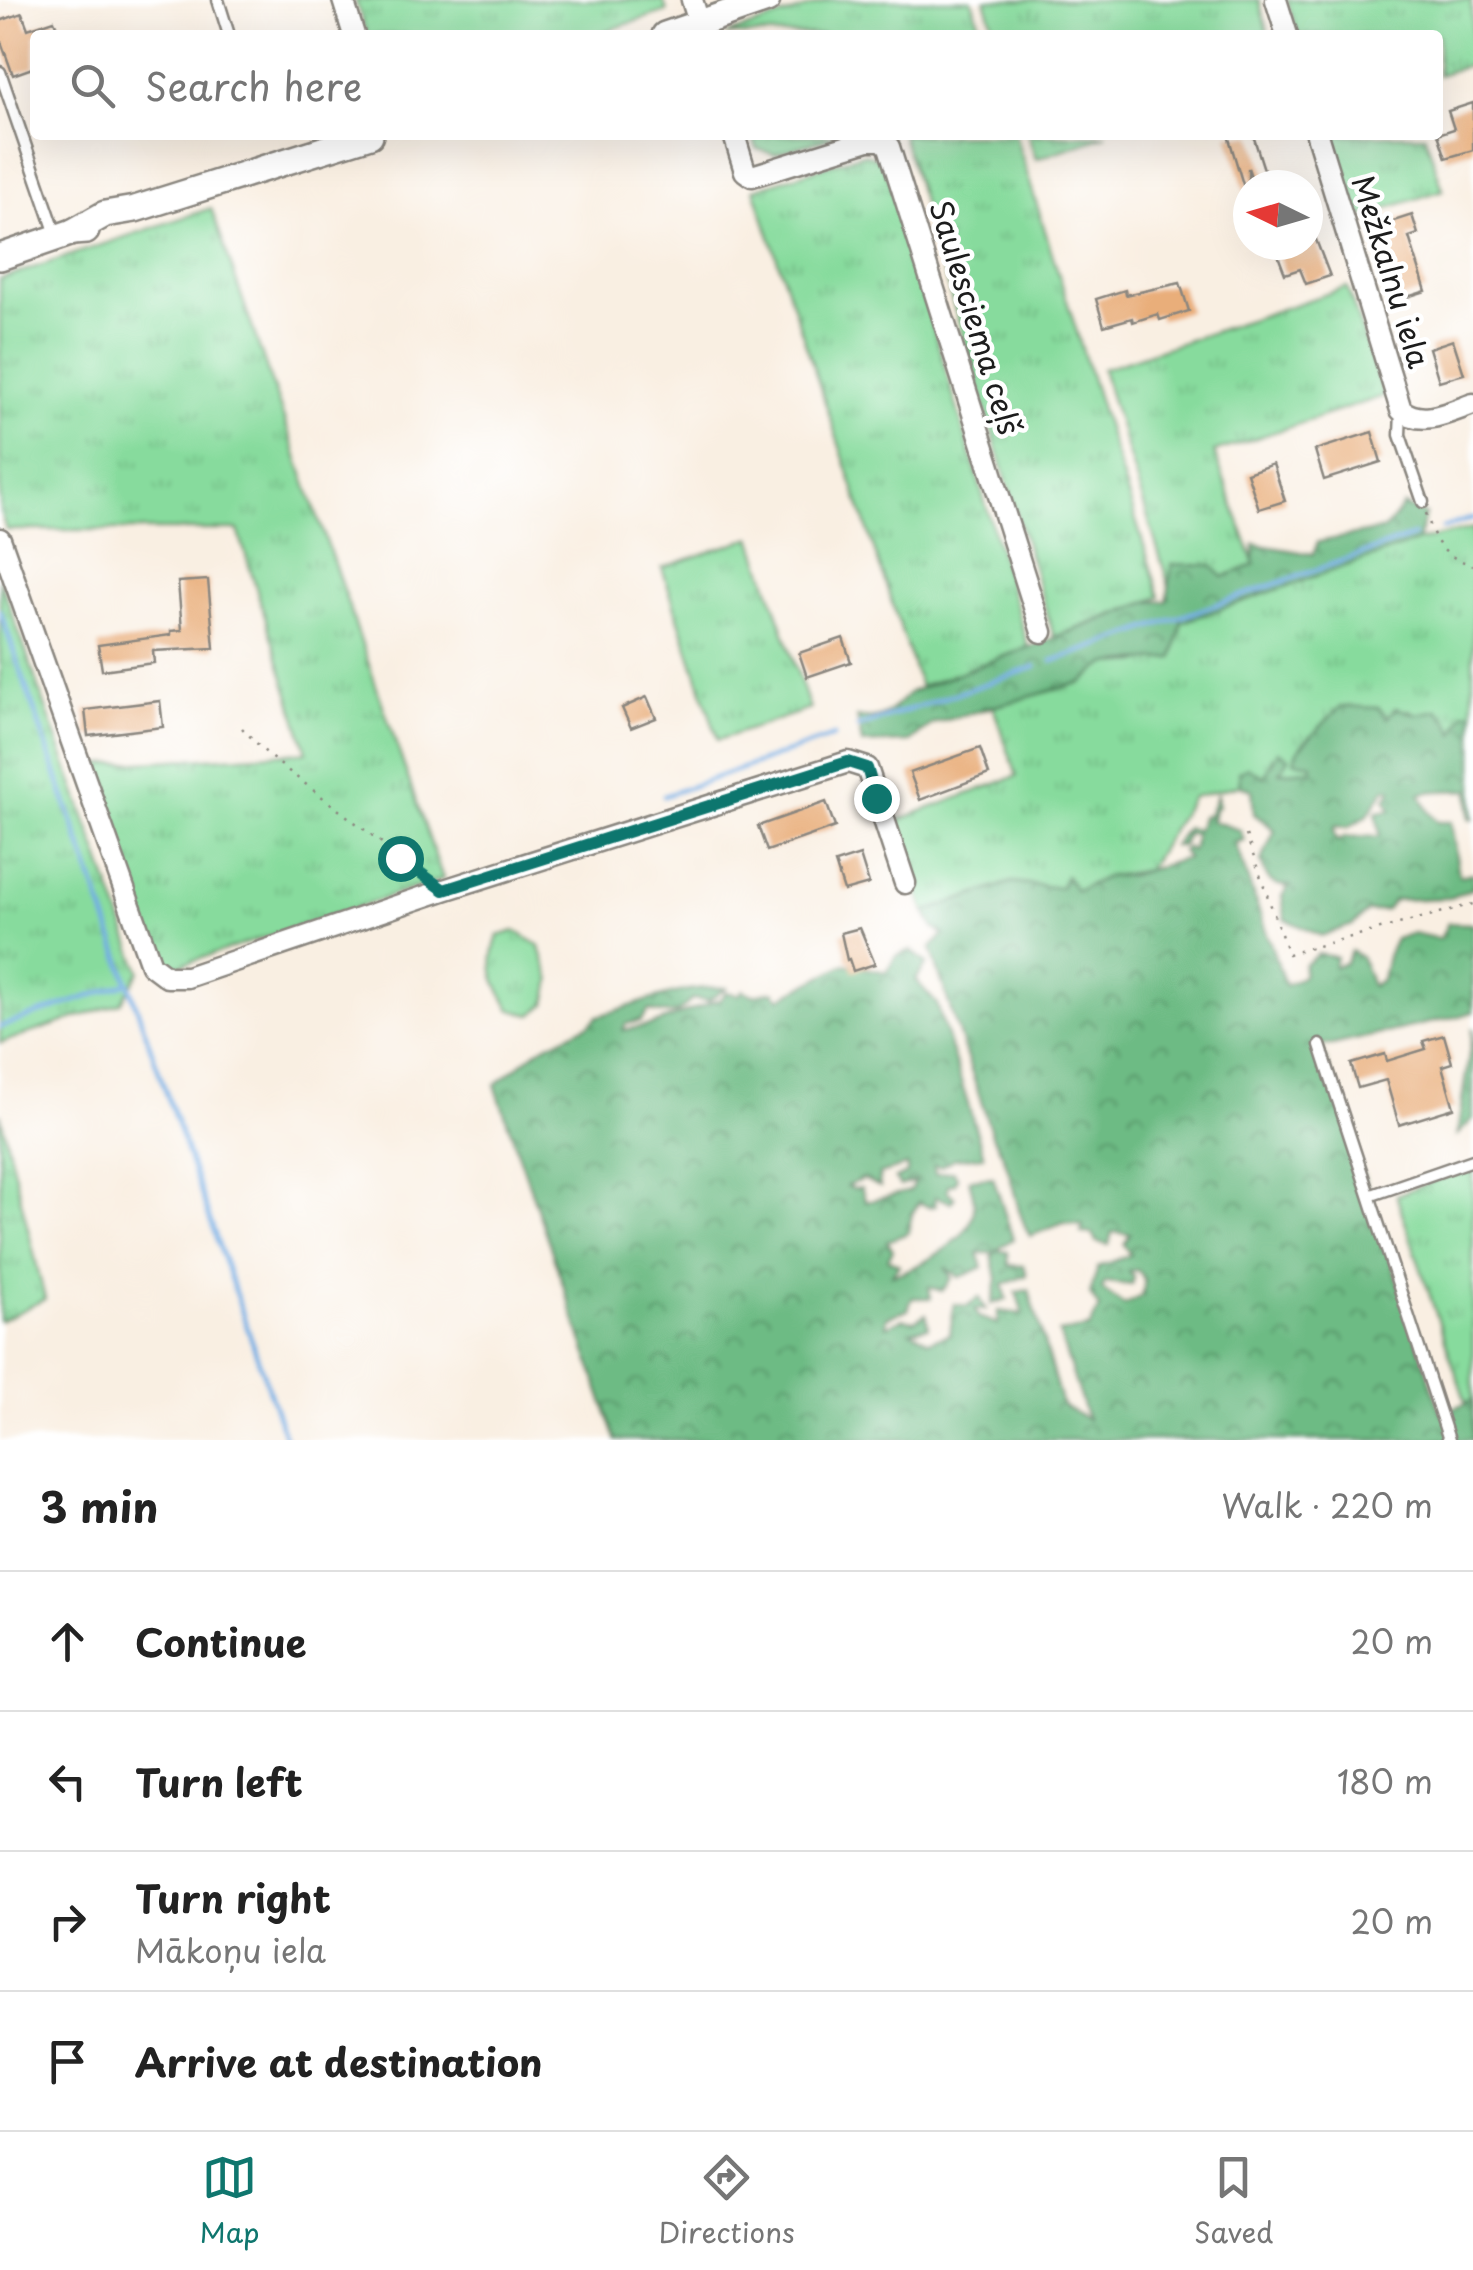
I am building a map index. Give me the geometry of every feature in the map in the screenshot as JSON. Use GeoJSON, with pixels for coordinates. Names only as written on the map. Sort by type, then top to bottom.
{"type":"FeatureCollection","features":[{"type":"Feature","properties":{"kind":"street"},"geometry":{"type":"LineString","coordinates":[[343,0],[352,30]]}},
{"type":"Feature","properties":{"kind":"street"},"geometry":{"type":"LineString","coordinates":[[675,30],[698,19],[768,0]]}},
{"type":"Feature","properties":{"kind":"street"},"geometry":{"type":"LineString","coordinates":[[1276,0],[1285,30]]}},
{"type":"Feature","properties":{"kind":"street"},"geometry":{"type":"LineString","coordinates":[[0,257],[65,235],[105,214],[135,210],[354,140]]}},
{"type":"Feature","properties":{"kind":"street","name":"Saulesciema ceļš"},"geometry":{"type":"LineString","coordinates":[[736,140],[746,171],[752,176],[868,140]]}},
{"type":"Feature","properties":{"kind":"street","name":"Saulesciema ceļš"},"geometry":{"type":"LineString","coordinates":[[883,140],[889,147],[1042,632]]}},
{"type":"Feature","properties":{"kind":"street","name":"Mežkalnu iela"},"geometry":{"type":"LineString","coordinates":[[1320,140],[1401,410],[1410,417],[1428,419],[1473,404]]}},
{"type":"Feature","properties":{"kind":"street"},"geometry":{"type":"LineString","coordinates":[[0,539],[150,965],[167,978],[187,977],[444,890],[848,762],[867,768],[905,883]]}},
{"type":"Feature","properties":{"kind":"lane"},"geometry":{"type":"LineString","coordinates":[[218,0],[228,30]]}},
{"type":"Feature","properties":{"kind":"lane"},"geometry":{"type":"LineString","coordinates":[[0,72],[65,235]]}},
{"type":"Feature","properties":{"kind":"lane"},"geometry":{"type":"LineString","coordinates":[[1401,410],[1400,434],[1422,502]]}},
{"type":"Feature","properties":{"kind":"lane"},"geometry":{"type":"LineString","coordinates":[[1320,1045],[1449,1440]]}},
{"type":"Feature","properties":{"kind":"lane"},"geometry":{"type":"LineString","coordinates":[[1372,1195],[1473,1160]]}},
{"type":"Feature","properties":{"kind":"path"},"geometry":{"type":"LineString","coordinates":[[1422,502],[1435,541],[1451,558],[1473,564]]}},
{"type":"Feature","properties":{"kind":"path"},"geometry":{"type":"LineString","coordinates":[[242,728],[270,756],[444,890]]}},
{"type":"Feature","properties":{"kind":"path"},"geometry":{"type":"LineString","coordinates":[[1246,835],[1288,954],[1473,904]]}},
{"type":"Feature","properties":{"kind":"green space"},"geometry":{"type":"Polygon","coordinates":[[[355,0],[663,0],[667,11],[609,30],[365,30],[355,0]]]}},
{"type":"Feature","properties":{"kind":"green space"},"geometry":{"type":"Polygon","coordinates":[[[830,0],[972,0],[981,30],[741,30],[830,0]]]}},
{"type":"Feature","properties":{"kind":"green space"},"geometry":{"type":"Polygon","coordinates":[[[985,0],[1259,0],[1267,30],[994,30],[985,0]]]}},
{"type":"Feature","properties":{"kind":"green space"},"geometry":{"type":"Polygon","coordinates":[[[1287,0],[1471,0],[1473,64],[1443,73],[1443,30],[1296,30],[1287,0]]]}},
{"type":"Feature","properties":{"kind":"green space"},"geometry":{"type":"Polygon","coordinates":[[[754,140],[822,140],[774,154],[757,149],[754,140]]]}},
{"type":"Feature","properties":{"kind":"green space"},"geometry":{"type":"Polygon","coordinates":[[[904,140],[1017,140],[1160,597],[1054,637],[904,140]]]}},
{"type":"Feature","properties":{"kind":"green space"},"geometry":{"type":"Polygon","coordinates":[[[1030,140],[1092,140],[1036,159],[1030,140]]]}},
{"type":"Feature","properties":{"kind":"green space"},"geometry":{"type":"Polygon","coordinates":[[[1331,140],[1427,140],[1443,190],[1355,219],[1331,140]]]}},
{"type":"Feature","properties":{"kind":"green space"},"geometry":{"type":"Polygon","coordinates":[[[863,154],[883,159],[1028,647],[920,687],[754,189],[863,154]]]}},
{"type":"Feature","properties":{"kind":"green space"},"geometry":{"type":"Polygon","coordinates":[[[211,208],[443,879],[172,968],[158,959],[91,765],[307,752],[238,530],[6,530],[0,511],[0,279],[211,208]]]}},
{"type":"Feature","properties":{"kind":"green space"},"geometry":{"type":"Polygon","coordinates":[[[1347,287],[1384,396],[1214,452],[1255,565],[1223,577],[1172,564],[1169,586],[1102,369],[1347,287]]]}},
{"type":"Feature","properties":{"kind":"green space"},"geometry":{"type":"Polygon","coordinates":[[[1404,505],[1425,515],[1418,541],[1182,622],[1173,658],[1106,664],[1082,682],[932,724],[910,742],[862,744],[857,717],[880,716],[910,692],[1149,602],[1167,601],[1172,564],[1211,565],[1223,577],[1254,565],[1254,544],[1313,554],[1318,542],[1385,529],[1404,505]]]}},
{"type":"Feature","properties":{"kind":"green space"},"geometry":{"type":"Polygon","coordinates":[[[1473,528],[1473,713],[1465,713],[1454,735],[1437,710],[1417,714],[1409,710],[1387,718],[1341,707],[1300,747],[1295,761],[1312,764],[1313,770],[1278,772],[1272,758],[1264,777],[1255,771],[1239,772],[1240,785],[1192,797],[1147,870],[1106,877],[1076,891],[1012,882],[925,912],[895,821],[1017,776],[993,707],[1082,682],[1106,664],[1142,662],[1182,622],[1418,541],[1473,528]]]}},
{"type":"Feature","properties":{"kind":"green space"},"geometry":{"type":"Polygon","coordinates":[[[752,537],[810,709],[718,740],[662,568],[752,537]]]}},
{"type":"Feature","properties":{"kind":"green space"},"geometry":{"type":"Polygon","coordinates":[[[0,579],[140,971],[121,1003],[0,1043],[0,579]]]}},
{"type":"Feature","properties":{"kind":"green space"},"geometry":{"type":"Polygon","coordinates":[[[1341,706],[1379,708],[1387,718],[1396,708],[1417,714],[1438,710],[1454,734],[1465,712],[1473,713],[1473,819],[1469,790],[1420,794],[1438,822],[1451,822],[1459,876],[1473,873],[1473,888],[1450,898],[1394,900],[1386,910],[1367,912],[1353,925],[1321,936],[1285,919],[1282,896],[1289,886],[1270,881],[1261,861],[1275,830],[1254,814],[1252,790],[1240,785],[1239,772],[1247,767],[1264,777],[1278,751],[1289,758],[1280,772],[1312,770],[1312,764],[1294,761],[1300,747],[1341,706]],[[1386,788],[1367,816],[1347,828],[1335,826],[1338,841],[1344,837],[1380,836],[1376,812],[1391,810],[1386,799],[1392,789],[1386,788]]]}},
{"type":"Feature","properties":{"kind":"green space"},"geometry":{"type":"Polygon","coordinates":[[[1217,795],[1218,807],[1212,821],[1240,830],[1244,840],[1235,843],[1285,985],[1303,976],[1304,965],[1318,954],[1336,957],[1334,967],[1346,963],[1351,951],[1362,958],[1372,986],[1382,979],[1395,939],[1413,933],[1440,939],[1448,923],[1473,924],[1473,1013],[1321,1045],[1441,1413],[1473,1400],[1473,1440],[616,1440],[495,1085],[539,1049],[590,1024],[598,1016],[678,992],[726,988],[708,1001],[692,999],[673,1014],[649,1010],[641,1021],[626,1024],[623,1030],[652,1025],[721,999],[726,992],[739,995],[743,990],[753,995],[774,991],[780,998],[845,964],[887,972],[895,957],[911,950],[927,964],[916,980],[937,1004],[984,1156],[953,1159],[940,1167],[934,1165],[935,1174],[953,1171],[957,1176],[947,1191],[955,1198],[951,1202],[935,1197],[936,1206],[928,1207],[919,1202],[908,1233],[887,1241],[893,1250],[888,1259],[899,1265],[892,1275],[926,1261],[960,1236],[973,1213],[969,1179],[993,1177],[1013,1239],[997,1250],[1008,1252],[1009,1265],[1024,1266],[1027,1275],[1003,1285],[1007,1299],[992,1304],[997,1279],[992,1256],[995,1253],[978,1253],[983,1267],[959,1278],[945,1267],[952,1279],[942,1291],[929,1287],[931,1298],[912,1298],[908,1310],[887,1317],[886,1326],[903,1319],[914,1321],[926,1314],[929,1327],[911,1331],[929,1341],[950,1334],[954,1304],[967,1306],[979,1297],[986,1309],[975,1309],[978,1317],[998,1324],[998,1311],[1023,1314],[1016,1292],[1029,1290],[1062,1405],[1087,1419],[1059,1333],[1089,1328],[1099,1308],[1090,1294],[1098,1267],[1130,1255],[1124,1245],[1130,1234],[1112,1232],[1109,1245],[1096,1242],[1093,1234],[1081,1233],[1083,1225],[1064,1223],[1030,1236],[1005,1161],[993,1138],[931,949],[943,935],[925,912],[1012,882],[1060,888],[1066,876],[1076,891],[1106,877],[1131,875],[1187,858],[1182,851],[1187,847],[1192,851],[1195,835],[1187,833],[1182,846],[1173,846],[1186,828],[1197,830],[1202,816],[1208,815],[1217,795]],[[907,1166],[879,1174],[880,1187],[863,1179],[847,1186],[861,1188],[866,1202],[910,1191],[915,1181],[900,1186],[895,1179],[907,1174],[907,1166]],[[1137,1270],[1128,1271],[1134,1277],[1132,1285],[1105,1282],[1102,1289],[1124,1305],[1142,1296],[1144,1281],[1137,1270]]]}},
{"type":"Feature","properties":{"kind":"green space"},"geometry":{"type":"Polygon","coordinates":[[[515,931],[539,945],[551,980],[546,1004],[532,1015],[511,1010],[492,966],[498,936],[515,931]]]}},
{"type":"Feature","properties":{"kind":"green space"},"geometry":{"type":"Polygon","coordinates":[[[1473,1027],[1473,1119],[1457,1135],[1473,1027]]]}},
{"type":"Feature","properties":{"kind":"green space"},"geometry":{"type":"Polygon","coordinates":[[[0,1113],[45,1299],[0,1321],[0,1113]]]}},
{"type":"Feature","properties":{"kind":"green space"},"geometry":{"type":"Polygon","coordinates":[[[1473,1166],[1473,1400],[1466,1403],[1396,1195],[1473,1166]]]}},
{"type":"Feature","properties":{"kind":"building"},"geometry":{"type":"Polygon","coordinates":[[[22,13],[28,29],[54,20],[58,30],[30,30],[30,69],[13,75],[0,39],[0,21],[22,13]]]}},
{"type":"Feature","properties":{"kind":"building"},"geometry":{"type":"Polygon","coordinates":[[[1473,103],[1473,150],[1446,158],[1440,140],[1443,132],[1454,129],[1448,111],[1473,103]]]}},
{"type":"Feature","properties":{"kind":"building"},"geometry":{"type":"Polygon","coordinates":[[[1230,140],[1255,140],[1264,170],[1239,170],[1230,140]]]}},
{"type":"Feature","properties":{"kind":"building"},"geometry":{"type":"Polygon","coordinates":[[[1412,215],[1418,234],[1409,237],[1426,291],[1398,300],[1375,227],[1412,215]]]}},
{"type":"Feature","properties":{"kind":"building"},"geometry":{"type":"Polygon","coordinates":[[[1323,258],[1330,276],[1306,284],[1300,269],[1285,274],[1280,260],[1323,258]]]}},
{"type":"Feature","properties":{"kind":"building"},"geometry":{"type":"Polygon","coordinates":[[[1180,283],[1189,311],[1160,320],[1158,314],[1104,326],[1096,299],[1125,290],[1126,295],[1180,283]]]}},
{"type":"Feature","properties":{"kind":"building"},"geometry":{"type":"Polygon","coordinates":[[[1453,340],[1464,374],[1439,381],[1429,348],[1453,340]]]}},
{"type":"Feature","properties":{"kind":"building"},"geometry":{"type":"Polygon","coordinates":[[[1372,432],[1381,462],[1324,480],[1315,450],[1372,432]]]}},
{"type":"Feature","properties":{"kind":"building"},"geometry":{"type":"Polygon","coordinates":[[[1273,464],[1285,501],[1259,509],[1247,473],[1273,464]]]}},
{"type":"Feature","properties":{"kind":"building"},"geometry":{"type":"Polygon","coordinates":[[[208,580],[214,648],[153,651],[154,663],[102,670],[98,645],[182,630],[178,582],[208,580]]]}},
{"type":"Feature","properties":{"kind":"building"},"geometry":{"type":"Polygon","coordinates":[[[843,638],[851,662],[807,677],[799,653],[843,638]]]}},
{"type":"Feature","properties":{"kind":"building"},"geometry":{"type":"Polygon","coordinates":[[[647,697],[656,718],[631,728],[622,708],[647,697]]]}},
{"type":"Feature","properties":{"kind":"building"},"geometry":{"type":"Polygon","coordinates":[[[160,701],[163,727],[88,736],[85,710],[160,701]]]}},
{"type":"Feature","properties":{"kind":"building"},"geometry":{"type":"Polygon","coordinates":[[[980,748],[989,774],[920,800],[910,773],[980,748]]]}},
{"type":"Feature","properties":{"kind":"building"},"geometry":{"type":"Polygon","coordinates":[[[826,802],[835,827],[767,851],[758,826],[826,802]]]}},
{"type":"Feature","properties":{"kind":"building"},"geometry":{"type":"Polygon","coordinates":[[[860,855],[869,884],[844,891],[835,863],[860,855]]]}},
{"type":"Feature","properties":{"kind":"building"},"geometry":{"type":"Polygon","coordinates":[[[860,928],[875,964],[853,971],[841,933],[860,928]]]}},
{"type":"Feature","properties":{"kind":"building"},"geometry":{"type":"Polygon","coordinates":[[[1444,1035],[1452,1063],[1442,1066],[1454,1108],[1399,1125],[1386,1080],[1358,1088],[1351,1064],[1385,1054],[1387,1061],[1426,1049],[1423,1041],[1444,1035]]]}},
{"type":"Feature","properties":{"kind":"waterway"},"geometry":{"type":"LineString","coordinates":[[1443,528],[1473,518]]}},
{"type":"Feature","properties":{"kind":"waterway"},"geometry":{"type":"LineString","coordinates":[[1053,661],[1414,536]]}},
{"type":"Feature","properties":{"kind":"waterway"},"geometry":{"type":"LineString","coordinates":[[0,611],[286,1440]]}},
{"type":"Feature","properties":{"kind":"waterway"},"geometry":{"type":"LineString","coordinates":[[858,727],[1035,667]]}},
{"type":"Feature","properties":{"kind":"waterway"},"geometry":{"type":"LineString","coordinates":[[664,796],[834,736]]}},
{"type":"Feature","properties":{"kind":"waterway"},"geometry":{"type":"LineString","coordinates":[[0,1027],[128,983]]}},
{"type":"Feature","properties":{"kind":"route"},"geometry":{"type":"LineString","coordinates":[[400,858],[444,890],[848,762],[867,768],[876,798]]}}]}
